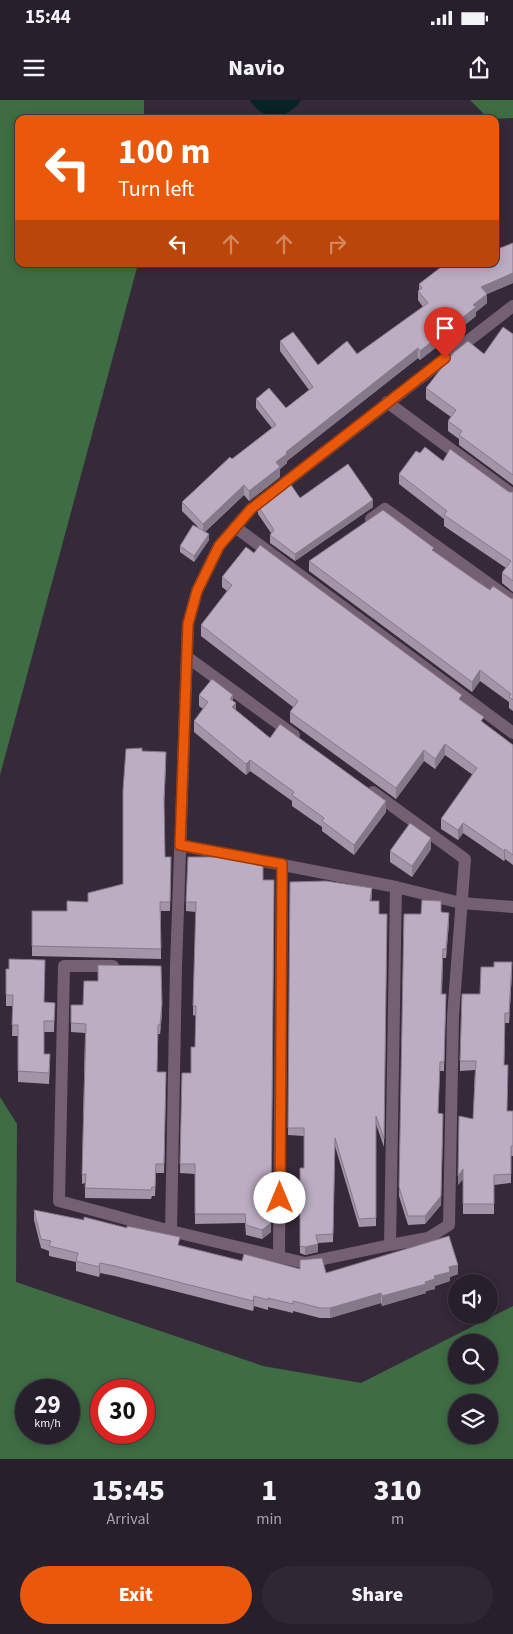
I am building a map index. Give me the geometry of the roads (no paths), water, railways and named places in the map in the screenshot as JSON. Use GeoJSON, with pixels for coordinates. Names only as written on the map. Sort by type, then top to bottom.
{"type":"FeatureCollection","features":[{"type":"Feature","properties":{"kind":"street"},"geometry":{"type":"LineString","coordinates":[[171,1231],[171,967],[180,845],[188,624],[197,591],[219,546],[251,509],[387,402],[510,314]]}},
{"type":"Feature","properties":{"kind":"street"},"geometry":{"type":"LineString","coordinates":[[387,402],[513,495]]}},
{"type":"Feature","properties":{"kind":"street"},"geometry":{"type":"LineString","coordinates":[[360,526],[385,509],[513,601]]}},
{"type":"Feature","properties":{"kind":"street"},"geometry":{"type":"LineString","coordinates":[[235,527],[299,568],[513,733]]}},
{"type":"Feature","properties":{"kind":"street"},"geometry":{"type":"LineString","coordinates":[[187,656],[306,744]]}},
{"type":"Feature","properties":{"kind":"street"},"geometry":{"type":"LineString","coordinates":[[129,966],[64,966],[59,1201],[171,1231],[305,1262],[428,1238],[449,1226],[453,1016],[465,860],[362,784]]}},
{"type":"Feature","properties":{"kind":"street"},"geometry":{"type":"LineString","coordinates":[[180,845],[396,887],[461,903],[513,907]]}},
{"type":"Feature","properties":{"kind":"street"},"geometry":{"type":"LineString","coordinates":[[279,1256],[282,864]]}},
{"type":"Feature","properties":{"kind":"street"},"geometry":{"type":"LineString","coordinates":[[390,1245],[396,887]]}}]}
